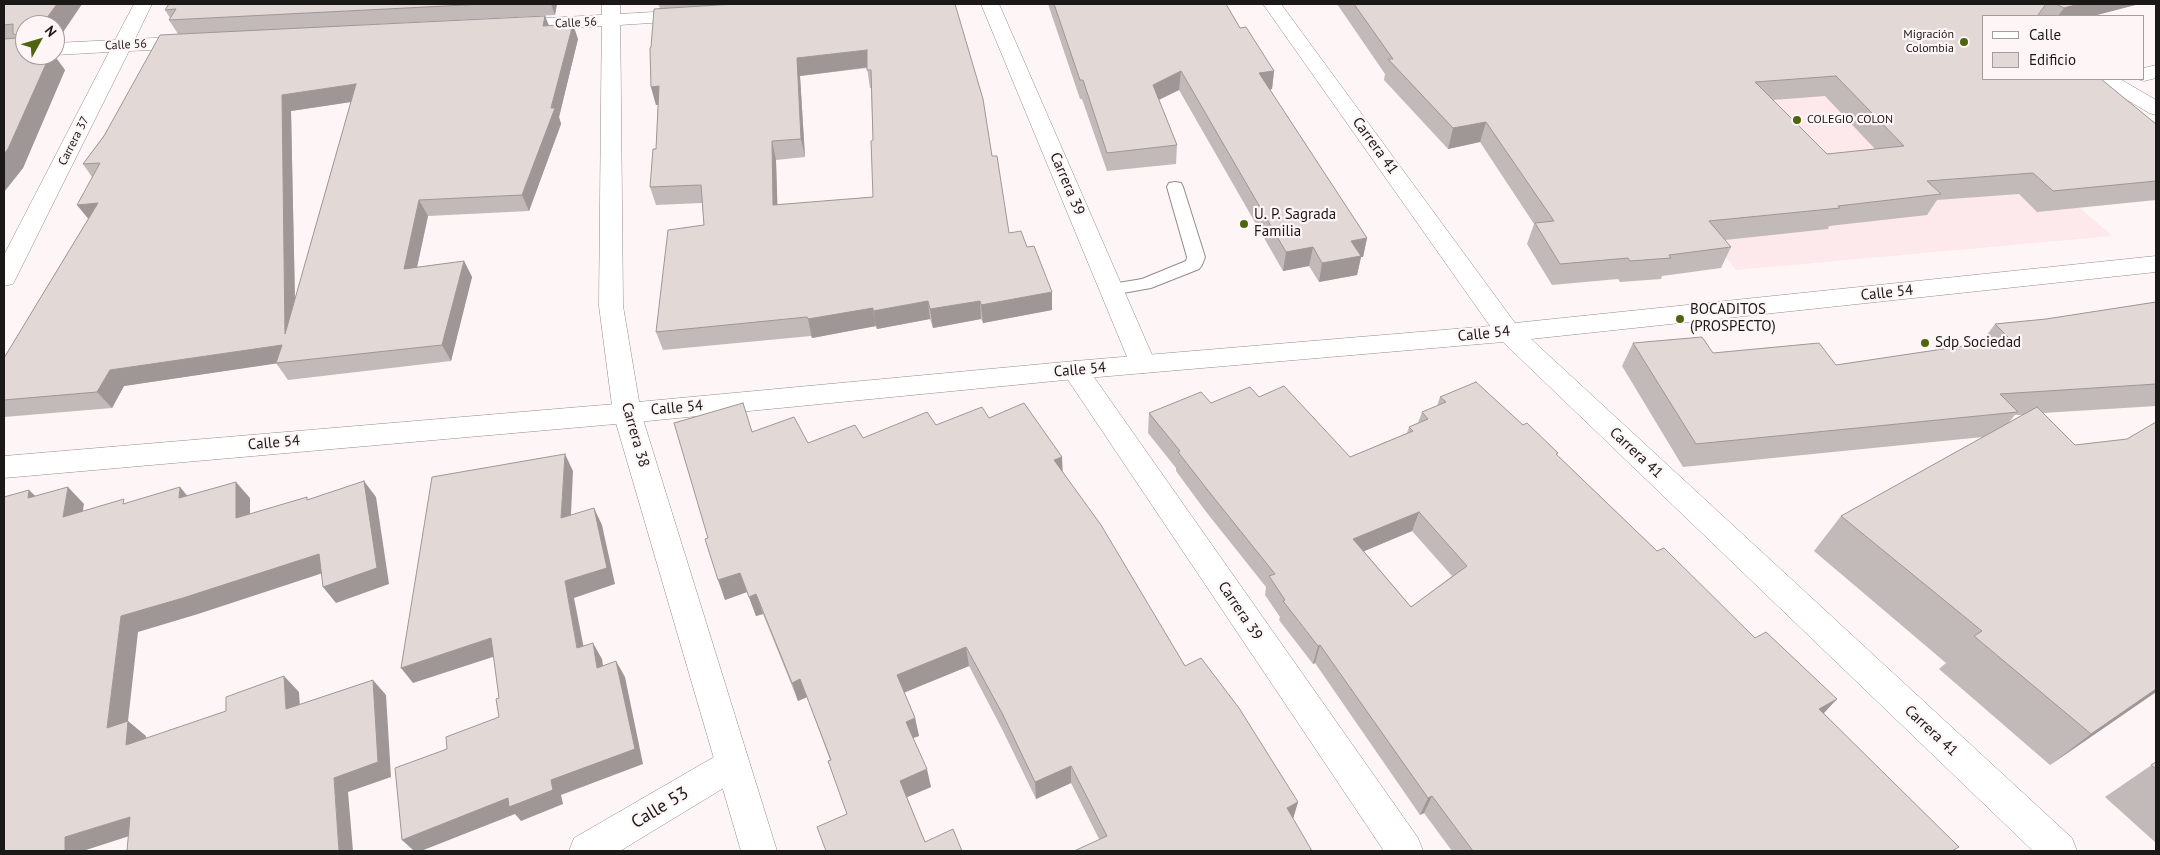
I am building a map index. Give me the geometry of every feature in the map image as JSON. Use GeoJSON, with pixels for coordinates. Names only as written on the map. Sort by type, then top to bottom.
{"type":"FeatureCollection","features":[{"type":"Feature","properties":{"kind":"street","name":"Carrera 37"},"geometry":{"type":"LineString","coordinates":[[4,278],[143,4]]}},
{"type":"Feature","properties":{"kind":"street","name":"Carrera 39"},"geometry":{"type":"LineString","coordinates":[[990,4],[1143,364]]}},
{"type":"Feature","properties":{"kind":"street","name":"Carrera 41"},"geometry":{"type":"LineString","coordinates":[[1272,4],[1508,332],[2059,851]]}},
{"type":"Feature","properties":{"kind":"street","name":"Calle 56"},"geometry":{"type":"LineString","coordinates":[[496,27],[611,13],[710,15]]}},
{"type":"Feature","properties":{"kind":"street","name":"Carrera 38"},"geometry":{"type":"LineString","coordinates":[[611,13],[611,306],[626,413],[759,851]]}},
{"type":"Feature","properties":{"kind":"street","name":"Calle 56"},"geometry":{"type":"LineString","coordinates":[[65,48],[211,41]]}},
{"type":"Feature","properties":{"kind":"street"},"geometry":{"type":"LineString","coordinates":[[2116,80],[2156,109]]}},
{"type":"Feature","properties":{"kind":"street","name":"Calle 54"},"geometry":{"type":"LineString","coordinates":[[4,467],[626,413],[1075,370],[1508,332],[2156,264]]}},
{"type":"Feature","properties":{"kind":"street","name":"Carrera 39"},"geometry":{"type":"LineString","coordinates":[[1075,370],[1405,851]]}},
{"type":"Feature","properties":{"kind":"street","name":"Calle 53"},"geometry":{"type":"LineString","coordinates":[[587,851],[733,764]]}},
{"type":"Feature","properties":{"kind":"lane"},"geometry":{"type":"LineString","coordinates":[[1112,289],[1145,284],[1193,265],[1196,257],[1174,186]]}},
{"type":"Feature","properties":{"kind":"shaded area","name":"COLEGIO COLON"},"geometry":{"type":"Polygon","coordinates":[[[1519,4],[1848,4],[2112,236],[1736,270],[1519,4]]]}},
{"type":"Feature","properties":{"kind":"building"},"geometry":{"type":"Polygon","coordinates":[[[4,4],[57,4],[49,15],[15,15],[15,34],[13,34],[13,24],[4,25],[4,4]]]}},
{"type":"Feature","properties":{"kind":"building"},"geometry":{"type":"Polygon","coordinates":[[[169,4],[485,4],[169,20],[176,9],[165,10],[169,4]]]}},
{"type":"Feature","properties":{"kind":"building"},"geometry":{"type":"Polygon","coordinates":[[[734,4],[955,4],[983,99],[992,156],[997,156],[1009,233],[1021,231],[1027,247],[1034,246],[1052,292],[981,305],[980,301],[930,309],[928,301],[873,311],[873,308],[808,319],[807,317],[656,332],[668,230],[704,225],[701,185],[650,187],[653,149],[656,149],[659,86],[651,87],[650,48],[654,9],[734,4]],[[867,50],[797,58],[801,139],[772,141],[773,205],[873,197],[871,70],[867,70],[867,50]]]}},
{"type":"Feature","properties":{"kind":"building"},"geometry":{"type":"Polygon","coordinates":[[[1054,4],[1226,4],[1240,28],[1246,27],[1274,71],[1259,73],[1367,238],[1351,241],[1361,256],[1322,263],[1313,247],[1286,252],[1181,71],[1153,85],[1177,145],[1107,153],[1083,80],[1080,80],[1054,4]]]}},
{"type":"Feature","properties":{"kind":"building"},"geometry":{"type":"Polygon","coordinates":[[[1354,4],[2046,4],[2038,15],[1982,15],[1982,80],[2102,80],[2156,124],[2156,181],[2053,191],[2033,173],[1927,181],[1941,194],[1838,206],[1840,208],[1709,221],[1731,247],[1669,255],[1671,258],[1630,261],[1628,258],[1560,264],[1535,223],[1554,221],[1486,122],[1453,128],[1388,59],[1393,59],[1354,4]],[[1836,76],[1755,82],[1827,154],[1904,146],[1836,76]]]}},
{"type":"Feature","properties":{"kind":"building"},"geometry":{"type":"Polygon","coordinates":[[[2056,4],[2079,4],[2064,8],[2056,4]]]}},
{"type":"Feature","properties":{"kind":"building"},"geometry":{"type":"Polygon","coordinates":[[[545,16],[543,26],[573,24],[551,108],[555,108],[522,195],[419,200],[404,269],[464,261],[442,345],[276,363],[282,345],[110,370],[97,392],[4,400],[4,358],[98,203],[77,205],[100,163],[83,164],[104,136],[160,35],[545,16]],[[356,84],[282,95],[285,334],[356,84]]]}},
{"type":"Feature","properties":{"kind":"building"},"geometry":{"type":"Polygon","coordinates":[[[15,38],[15,65],[46,65],[8,149],[4,154],[4,39],[15,38]]]}},
{"type":"Feature","properties":{"kind":"building"},"geometry":{"type":"Polygon","coordinates":[[[2156,302],[2156,384],[2000,394],[2018,412],[1696,444],[1633,343],[1702,337],[1713,353],[1819,343],[1836,365],[2010,339],[1995,324],[2046,319],[2156,302]]]}},
{"type":"Feature","properties":{"kind":"building"},"geometry":{"type":"Polygon","coordinates":[[[1476,382],[1523,425],[1527,423],[1558,453],[1556,454],[1657,551],[1664,548],[1755,638],[1766,632],[1837,699],[1819,709],[1959,847],[1952,851],[1473,851],[1432,796],[1428,798],[1320,645],[1318,646],[1283,601],[1285,600],[1269,576],[1275,574],[1149,413],[1201,392],[1211,403],[1250,387],[1259,397],[1284,386],[1350,457],[1413,431],[1409,427],[1428,419],[1422,412],[1446,402],[1440,397],[1476,382]],[[1419,512],[1353,539],[1411,607],[1467,566],[1419,512]]]}},
{"type":"Feature","properties":{"kind":"building"},"geometry":{"type":"Polygon","coordinates":[[[743,403],[752,432],[794,417],[808,443],[855,425],[863,438],[927,412],[936,425],[982,407],[989,418],[1024,403],[1062,457],[1054,460],[1101,525],[1185,666],[1201,658],[1239,708],[1298,802],[1287,808],[1312,851],[1074,851],[1107,836],[1071,766],[1035,782],[1002,713],[966,647],[897,675],[915,718],[906,722],[927,769],[900,781],[925,842],[953,829],[962,851],[826,851],[817,827],[847,814],[828,761],[831,760],[800,679],[792,683],[756,594],[749,597],[740,573],[718,580],[705,539],[708,538],[674,423],[743,403]]]}},
{"type":"Feature","properties":{"kind":"building"},"geometry":{"type":"Polygon","coordinates":[[[2037,407],[2075,445],[2127,439],[2156,422],[2156,689],[2091,734],[1974,636],[1982,631],[1841,516],[2037,407]]]}},
{"type":"Feature","properties":{"kind":"building"},"geometry":{"type":"Polygon","coordinates":[[[565,454],[561,518],[594,508],[607,568],[565,581],[577,648],[593,643],[597,668],[616,661],[635,749],[551,780],[553,790],[509,807],[508,798],[402,840],[395,768],[447,749],[446,737],[499,717],[496,699],[499,698],[491,638],[401,668],[432,477],[565,454]]]}},
{"type":"Feature","properties":{"kind":"building"},"geometry":{"type":"Polygon","coordinates":[[[364,481],[377,568],[323,587],[319,554],[121,616],[107,728],[128,721],[126,745],[226,711],[226,697],[284,676],[286,709],[373,680],[378,762],[334,778],[339,851],[127,851],[130,817],[65,837],[65,851],[4,851],[4,497],[29,490],[28,498],[68,487],[63,517],[124,499],[123,504],[180,487],[179,498],[236,482],[236,518],[307,497],[307,500],[364,481]]]}},
{"type":"Feature","properties":{"kind":"building"},"geometry":{"type":"Polygon","coordinates":[[[2156,762],[2156,769],[2151,765],[2156,762]]]}},
{"type":"Feature","properties":{"kind":"place","name":"Migración Colombia"},"geometry":{"type":"Point","coordinates":[1964,42]}},
{"type":"Feature","properties":{"kind":"place","name":"COLEGIO COLON"},"geometry":{"type":"Point","coordinates":[1797,120]}},
{"type":"Feature","properties":{"kind":"place","name":"U. P. Sagrada Familia"},"geometry":{"type":"Point","coordinates":[1244,224]}},
{"type":"Feature","properties":{"kind":"place","name":"BOCADITOS (PROSPECTO)"},"geometry":{"type":"Point","coordinates":[1680,319]}},
{"type":"Feature","properties":{"kind":"place","name":"Sdp Sociedad"},"geometry":{"type":"Point","coordinates":[1925,343]}}]}
